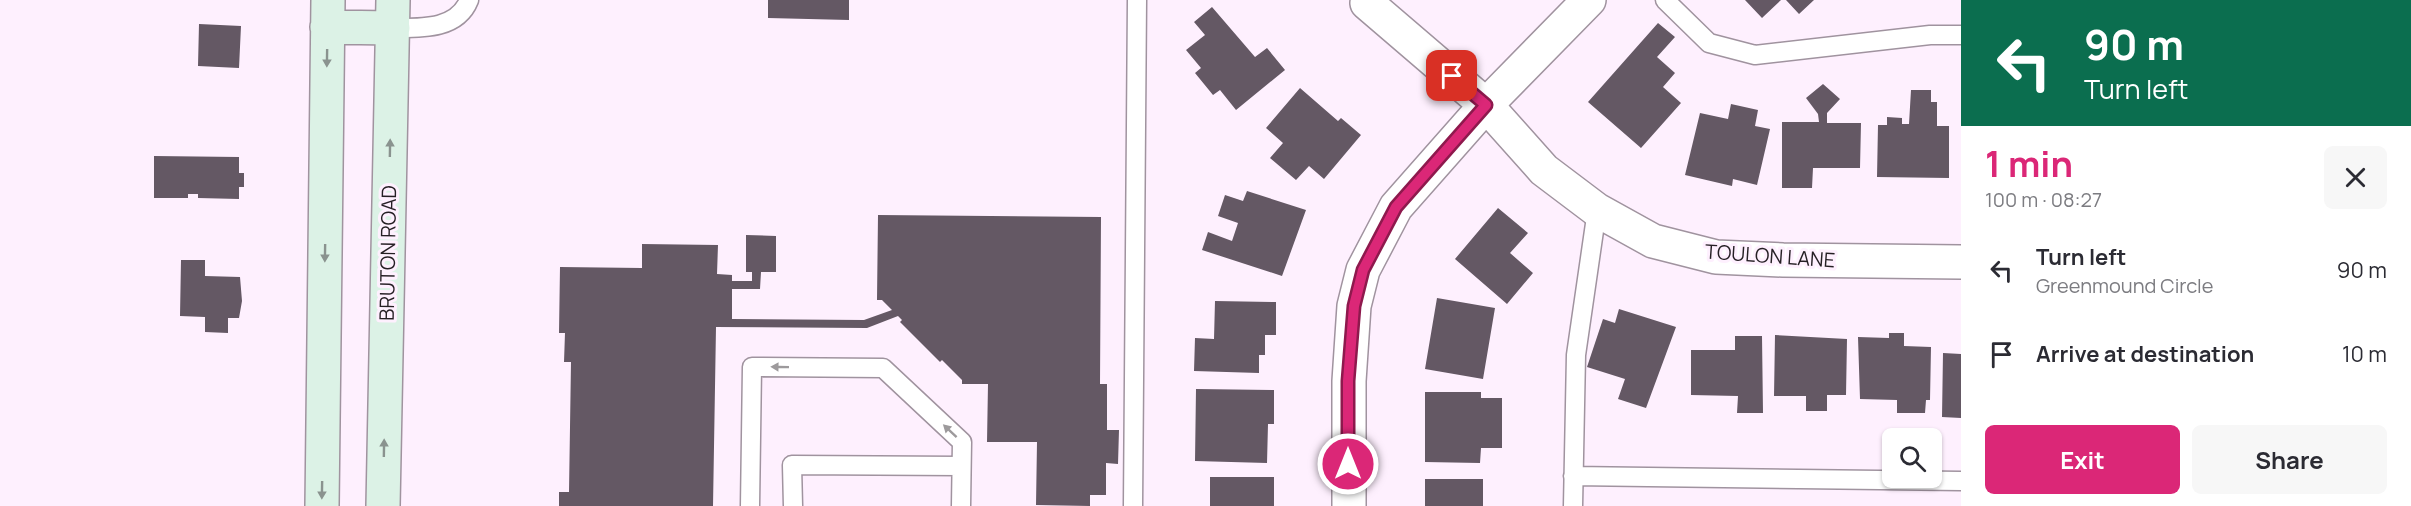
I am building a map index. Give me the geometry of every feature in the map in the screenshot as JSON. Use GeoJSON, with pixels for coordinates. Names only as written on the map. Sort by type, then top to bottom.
{"type":"FeatureCollection","features":[{"type":"Feature","properties":{"kind":"main road"},"geometry":{"type":"LineString","coordinates":[[322,506],[327,13],[393,14]]}},
{"type":"Feature","properties":{"kind":"main road","name":"BRUTON ROAD"},"geometry":{"type":"LineString","coordinates":[[383,506],[393,14]]}},
{"type":"Feature","properties":{"kind":"street"},"geometry":{"type":"LineString","coordinates":[[1348,506],[1348,381],[1354,306],[1363,270],[1396,207],[1486,105],[1589,0]]}},
{"type":"Feature","properties":{"kind":"street","name":"TOULON LANE"},"geometry":{"type":"LineString","coordinates":[[1367,3],[1486,105],[1544,170],[1598,210],[1653,241],[1716,257],[1783,261],[1961,262]]}},
{"type":"Feature","properties":{"kind":"lane"},"geometry":{"type":"LineString","coordinates":[[393,14],[428,29],[460,16],[469,0]]}},
{"type":"Feature","properties":{"kind":"lane"},"geometry":{"type":"LineString","coordinates":[[1133,506],[1137,0]]}},
{"type":"Feature","properties":{"kind":"lane"},"geometry":{"type":"LineString","coordinates":[[1665,0],[1709,43],[1755,55],[1930,36],[1961,35]]}},
{"type":"Feature","properties":{"kind":"lane"},"geometry":{"type":"LineString","coordinates":[[1573,506],[1576,355],[1598,210]]}},
{"type":"Feature","properties":{"kind":"lane"},"geometry":{"type":"LineString","coordinates":[[750,506],[752,367],[883,368],[962,442],[961,506]]}},
{"type":"Feature","properties":{"kind":"lane"},"geometry":{"type":"LineString","coordinates":[[793,506],[792,465],[961,466]]}},
{"type":"Feature","properties":{"kind":"lane"},"geometry":{"type":"LineString","coordinates":[[1573,476],[1961,481]]}},
{"type":"Feature","properties":{"kind":"building"},"geometry":{"type":"Polygon","coordinates":[[[768,0],[849,0],[849,20],[768,18],[768,0]]]}},
{"type":"Feature","properties":{"kind":"building"},"geometry":{"type":"Polygon","coordinates":[[[1745,0],[1781,0],[1762,18],[1745,0]]]}},
{"type":"Feature","properties":{"kind":"building"},"geometry":{"type":"Polygon","coordinates":[[[1786,0],[1814,0],[1799,14],[1786,0]]]}},
{"type":"Feature","properties":{"kind":"building"},"geometry":{"type":"Polygon","coordinates":[[[1212,7],[1255,57],[1267,48],[1285,70],[1236,110],[1220,90],[1213,95],[1195,73],[1201,68],[1186,50],[1205,35],[1194,22],[1212,7]]]}},
{"type":"Feature","properties":{"kind":"building"},"geometry":{"type":"Polygon","coordinates":[[[1658,23],[1675,37],[1657,57],[1675,73],[1663,87],[1681,103],[1641,148],[1588,102],[1658,23]]]}},
{"type":"Feature","properties":{"kind":"building"},"geometry":{"type":"Polygon","coordinates":[[[199,24],[241,26],[239,68],[198,66],[199,24]]]}},
{"type":"Feature","properties":{"kind":"building"},"geometry":{"type":"Polygon","coordinates":[[[1823,84],[1840,99],[1827,113],[1827,123],[1861,123],[1860,168],[1813,168],[1812,188],[1782,188],[1782,122],[1819,122],[1818,114],[1806,98],[1823,84]]]}},
{"type":"Feature","properties":{"kind":"building"},"geometry":{"type":"Polygon","coordinates":[[[1300,88],[1338,121],[1341,118],[1361,135],[1324,179],[1309,166],[1296,180],[1270,158],[1283,143],[1266,128],[1300,88]]]}},
{"type":"Feature","properties":{"kind":"building"},"geometry":{"type":"Polygon","coordinates":[[[1911,90],[1931,90],[1931,102],[1937,102],[1937,126],[1949,126],[1949,178],[1877,177],[1878,125],[1887,125],[1887,117],[1902,118],[1902,124],[1909,124],[1911,90]]]}},
{"type":"Feature","properties":{"kind":"building"},"geometry":{"type":"Polygon","coordinates":[[[1731,104],[1758,110],[1755,126],[1770,129],[1757,185],[1733,179],[1732,186],[1685,175],[1700,113],[1728,119],[1731,104]]]}},
{"type":"Feature","properties":{"kind":"building"},"geometry":{"type":"Polygon","coordinates":[[[154,156],[239,157],[239,173],[244,173],[244,187],[239,187],[239,199],[198,198],[198,194],[188,194],[188,198],[154,198],[154,156]]]}},
{"type":"Feature","properties":{"kind":"building"},"geometry":{"type":"Polygon","coordinates":[[[1247,191],[1306,210],[1282,276],[1202,250],[1208,232],[1232,241],[1238,223],[1218,216],[1225,195],[1243,201],[1247,191]]]}},
{"type":"Feature","properties":{"kind":"building"},"geometry":{"type":"Polygon","coordinates":[[[1498,208],[1528,233],[1510,253],[1533,273],[1507,304],[1455,259],[1498,208]]]}},
{"type":"Feature","properties":{"kind":"building"},"geometry":{"type":"Polygon","coordinates":[[[878,215],[1101,217],[1100,384],[1107,384],[1107,430],[1119,430],[1118,464],[1106,463],[1106,495],[1090,495],[1090,506],[1036,505],[1037,442],[987,442],[988,384],[962,384],[962,380],[942,360],[940,362],[900,322],[902,320],[898,316],[867,328],[716,327],[713,506],[559,506],[559,492],[569,492],[571,362],[564,362],[565,333],[559,333],[560,267],[642,268],[642,244],[718,245],[717,274],[732,275],[732,281],[752,281],[752,272],[746,272],[746,235],[776,236],[776,272],[761,272],[760,289],[732,289],[732,319],[864,320],[892,310],[882,300],[877,300],[878,215]]]}},
{"type":"Feature","properties":{"kind":"building"},"geometry":{"type":"Polygon","coordinates":[[[181,260],[205,260],[205,276],[240,277],[242,301],[239,318],[228,318],[228,333],[205,332],[205,317],[180,316],[181,260]]]}},
{"type":"Feature","properties":{"kind":"building"},"geometry":{"type":"Polygon","coordinates":[[[1437,298],[1495,308],[1483,379],[1425,369],[1437,298]]]}},
{"type":"Feature","properties":{"kind":"building"},"geometry":{"type":"Polygon","coordinates":[[[1215,301],[1276,302],[1276,335],[1265,335],[1265,355],[1259,355],[1259,373],[1194,371],[1195,338],[1214,339],[1215,301]]]}},
{"type":"Feature","properties":{"kind":"building"},"geometry":{"type":"Polygon","coordinates":[[[1619,309],[1676,327],[1646,408],[1618,399],[1625,379],[1587,367],[1603,319],[1615,323],[1619,309]]]}},
{"type":"Feature","properties":{"kind":"building"},"geometry":{"type":"Polygon","coordinates":[[[1889,333],[1904,333],[1904,346],[1931,347],[1930,400],[1926,400],[1925,413],[1897,413],[1897,400],[1860,399],[1858,337],[1889,338],[1889,333]]]}},
{"type":"Feature","properties":{"kind":"building"},"geometry":{"type":"Polygon","coordinates":[[[1775,335],[1847,339],[1846,395],[1827,395],[1827,411],[1806,411],[1806,396],[1774,396],[1775,335]]]}},
{"type":"Feature","properties":{"kind":"building"},"geometry":{"type":"Polygon","coordinates":[[[1735,336],[1762,336],[1763,413],[1737,413],[1738,396],[1691,395],[1691,350],[1735,350],[1735,336]]]}},
{"type":"Feature","properties":{"kind":"building"},"geometry":{"type":"Polygon","coordinates":[[[1943,353],[1961,354],[1961,418],[1942,417],[1943,353]]]}},
{"type":"Feature","properties":{"kind":"building"},"geometry":{"type":"Polygon","coordinates":[[[1196,389],[1274,390],[1274,424],[1268,424],[1267,463],[1195,461],[1196,389]]]}},
{"type":"Feature","properties":{"kind":"building"},"geometry":{"type":"Polygon","coordinates":[[[1425,392],[1481,392],[1481,398],[1502,398],[1502,448],[1481,448],[1480,463],[1425,462],[1425,392]]]}},
{"type":"Feature","properties":{"kind":"building"},"geometry":{"type":"Polygon","coordinates":[[[1210,477],[1274,477],[1274,506],[1210,506],[1210,477]]]}},
{"type":"Feature","properties":{"kind":"building"},"geometry":{"type":"Polygon","coordinates":[[[1425,479],[1483,479],[1483,506],[1425,506],[1425,479]]]}},
{"type":"Feature","properties":{"kind":"route"},"geometry":{"type":"LineString","coordinates":[[1348,464],[1348,381],[1354,306],[1363,270],[1396,207],[1486,105],[1452,76]]}}]}
